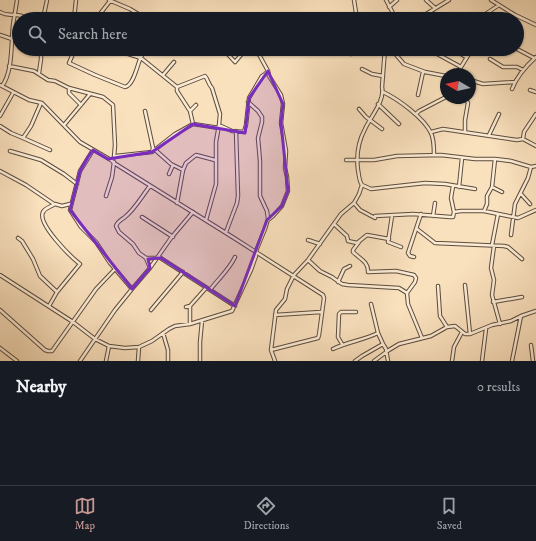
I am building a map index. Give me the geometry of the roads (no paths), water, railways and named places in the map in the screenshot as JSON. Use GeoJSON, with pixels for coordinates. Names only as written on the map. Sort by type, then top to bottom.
{"type":"FeatureCollection","features":[{"type":"Feature","properties":{"kind":"street"},"geometry":{"type":"LineString","coordinates":[[15,12],[17,0]]}},
{"type":"Feature","properties":{"kind":"street"},"geometry":{"type":"LineString","coordinates":[[44,12],[47,0]]}},
{"type":"Feature","properties":{"kind":"street"},"geometry":{"type":"LineString","coordinates":[[75,12],[76,0]]}},
{"type":"Feature","properties":{"kind":"street"},"geometry":{"type":"LineString","coordinates":[[101,12],[109,0],[135,12]]}},
{"type":"Feature","properties":{"kind":"street"},"geometry":{"type":"LineString","coordinates":[[355,0],[356,12]]}},
{"type":"Feature","properties":{"kind":"street"},"geometry":{"type":"LineString","coordinates":[[386,0],[392,12]]}},
{"type":"Feature","properties":{"kind":"street"},"geometry":{"type":"LineString","coordinates":[[389,7],[397,0]]}},
{"type":"Feature","properties":{"kind":"street"},"geometry":{"type":"LineString","coordinates":[[426,0],[435,8]]}},
{"type":"Feature","properties":{"kind":"street"},"geometry":{"type":"LineString","coordinates":[[429,12],[449,0]]}},
{"type":"Feature","properties":{"kind":"street"},"geometry":{"type":"LineString","coordinates":[[491,0],[510,12]]}},
{"type":"Feature","properties":{"kind":"street"},"geometry":{"type":"LineString","coordinates":[[488,12],[499,5]]}},
{"type":"Feature","properties":{"kind":"street"},"geometry":{"type":"LineString","coordinates":[[0,12],[7,15],[12,14]]}},
{"type":"Feature","properties":{"kind":"street"},"geometry":{"type":"LineString","coordinates":[[524,19],[536,25]]}},
{"type":"Feature","properties":{"kind":"street"},"geometry":{"type":"LineString","coordinates":[[0,35],[12,39],[6,81],[1,86],[29,100],[41,103],[80,142],[226,232],[323,295],[318,338],[272,350]]}},
{"type":"Feature","properties":{"kind":"street"},"geometry":{"type":"LineString","coordinates":[[512,89],[523,70],[535,57],[524,52]]}},
{"type":"Feature","properties":{"kind":"street"},"geometry":{"type":"LineString","coordinates":[[38,73],[41,56]]}},
{"type":"Feature","properties":{"kind":"street"},"geometry":{"type":"LineString","coordinates":[[72,56],[69,63],[125,87],[130,84],[137,70],[140,58]]}},
{"type":"Feature","properties":{"kind":"street"},"geometry":{"type":"LineString","coordinates":[[134,56],[140,58],[163,75],[177,88],[177,91],[190,111],[193,124]]}},
{"type":"Feature","properties":{"kind":"street"},"geometry":{"type":"LineString","coordinates":[[230,56],[236,62],[241,56]]}},
{"type":"Feature","properties":{"kind":"street"},"geometry":{"type":"LineString","coordinates":[[260,56],[269,76],[281,95],[283,104],[281,123],[286,151],[285,168],[288,192],[279,209],[267,220]]}},
{"type":"Feature","properties":{"kind":"street"},"geometry":{"type":"LineString","coordinates":[[384,56],[383,92],[358,146],[356,160],[360,183],[371,189],[424,183],[444,184],[475,189]]}},
{"type":"Feature","properties":{"kind":"street"},"geometry":{"type":"LineString","coordinates":[[397,56],[403,64],[423,72],[440,75]]}},
{"type":"Feature","properties":{"kind":"street"},"geometry":{"type":"LineString","coordinates":[[441,56],[461,67],[466,57]]}},
{"type":"Feature","properties":{"kind":"street"},"geometry":{"type":"LineString","coordinates":[[490,59],[503,67],[517,67],[523,70]]}},
{"type":"Feature","properties":{"kind":"street"},"geometry":{"type":"LineString","coordinates":[[163,75],[174,62]]}},
{"type":"Feature","properties":{"kind":"street"},"geometry":{"type":"LineString","coordinates":[[9,66],[24,68],[38,73],[48,80],[55,81],[69,88],[103,97],[113,105],[115,140],[114,163],[112,177],[106,196]]}},
{"type":"Feature","properties":{"kind":"street"},"geometry":{"type":"LineString","coordinates":[[362,69],[372,74],[383,76]]}},
{"type":"Feature","properties":{"kind":"street"},"geometry":{"type":"LineString","coordinates":[[111,160],[114,157],[152,152],[175,134],[193,124],[219,128],[221,126],[232,131],[245,132],[249,98],[262,76],[268,71]]}},
{"type":"Feature","properties":{"kind":"street"},"geometry":{"type":"LineString","coordinates":[[418,95],[423,72]]}},
{"type":"Feature","properties":{"kind":"street"},"geometry":{"type":"LineString","coordinates":[[177,88],[205,76],[212,89],[220,114],[216,142],[216,184],[206,220]]}},
{"type":"Feature","properties":{"kind":"street"},"geometry":{"type":"LineString","coordinates":[[476,82],[483,84],[515,82]]}},
{"type":"Feature","properties":{"kind":"street"},"geometry":{"type":"LineString","coordinates":[[69,88],[69,93],[81,105]]}},
{"type":"Feature","properties":{"kind":"street"},"geometry":{"type":"LineString","coordinates":[[530,90],[536,92]]}},
{"type":"Feature","properties":{"kind":"street"},"geometry":{"type":"LineString","coordinates":[[0,116],[13,92]]}},
{"type":"Feature","properties":{"kind":"street"},"geometry":{"type":"LineString","coordinates":[[383,92],[389,94],[416,114],[431,132],[434,155]]}},
{"type":"Feature","properties":{"kind":"street"},"geometry":{"type":"LineString","coordinates":[[64,125],[90,94]]}},
{"type":"Feature","properties":{"kind":"street"},"geometry":{"type":"LineString","coordinates":[[416,114],[440,100]]}},
{"type":"Feature","properties":{"kind":"street"},"geometry":{"type":"LineString","coordinates":[[0,274],[73,322],[95,339],[109,346],[124,348],[139,347],[152,341],[175,326],[190,324],[232,312],[251,270],[256,256],[256,251],[266,229],[267,220],[267,210],[260,196],[260,161],[258,138],[262,117],[259,111],[248,102]]}},
{"type":"Feature","properties":{"kind":"street"},"geometry":{"type":"LineString","coordinates":[[23,138],[31,126],[41,103]]}},
{"type":"Feature","properties":{"kind":"street"},"geometry":{"type":"LineString","coordinates":[[378,104],[399,124]]}},
{"type":"Feature","properties":{"kind":"street"},"geometry":{"type":"LineString","coordinates":[[465,132],[465,120],[468,104]]}},
{"type":"Feature","properties":{"kind":"street"},"geometry":{"type":"LineString","coordinates":[[190,111],[196,105]]}},
{"type":"Feature","properties":{"kind":"street"},"geometry":{"type":"LineString","coordinates":[[248,109],[259,111]]}},
{"type":"Feature","properties":{"kind":"street"},"geometry":{"type":"LineString","coordinates":[[359,109],[382,129]]}},
{"type":"Feature","properties":{"kind":"street"},"geometry":{"type":"LineString","coordinates":[[145,111],[154,149],[173,165],[183,170]]}},
{"type":"Feature","properties":{"kind":"street"},"geometry":{"type":"LineString","coordinates":[[489,135],[499,114]]}},
{"type":"Feature","properties":{"kind":"street"},"geometry":{"type":"LineString","coordinates":[[523,139],[524,132],[536,114]]}},
{"type":"Feature","properties":{"kind":"street"},"geometry":{"type":"LineString","coordinates":[[0,126],[11,133],[50,150]]}},
{"type":"Feature","properties":{"kind":"street"},"geometry":{"type":"LineString","coordinates":[[431,132],[443,129],[517,140],[523,139],[536,146]]}},
{"type":"Feature","properties":{"kind":"street"},"geometry":{"type":"LineString","coordinates":[[226,232],[237,203],[238,196],[236,131]]}},
{"type":"Feature","properties":{"kind":"street"},"geometry":{"type":"LineString","coordinates":[[93,150],[80,171],[69,206],[79,224],[96,242],[115,269],[132,289]]}},
{"type":"Feature","properties":{"kind":"street"},"geometry":{"type":"LineString","coordinates":[[10,151],[41,160],[77,184]]}},
{"type":"Feature","properties":{"kind":"street"},"geometry":{"type":"LineString","coordinates":[[177,203],[183,170],[186,163],[196,155],[215,160]]}},
{"type":"Feature","properties":{"kind":"street"},"geometry":{"type":"LineString","coordinates":[[346,160],[374,160],[397,156],[434,155],[475,159],[494,159],[511,161],[531,167],[536,166]]}},
{"type":"Feature","properties":{"kind":"street"},"geometry":{"type":"LineString","coordinates":[[459,187],[462,158]]}},
{"type":"Feature","properties":{"kind":"street"},"geometry":{"type":"LineString","coordinates":[[484,211],[487,204],[487,196],[492,187],[494,159]]}},
{"type":"Feature","properties":{"kind":"street"},"geometry":{"type":"LineString","coordinates":[[169,174],[173,165]]}},
{"type":"Feature","properties":{"kind":"street"},"geometry":{"type":"LineString","coordinates":[[511,235],[515,204],[521,194],[531,167]]}},
{"type":"Feature","properties":{"kind":"street"},"geometry":{"type":"LineString","coordinates":[[0,171],[26,185],[54,204],[69,206]]}},
{"type":"Feature","properties":{"kind":"street"},"geometry":{"type":"LineString","coordinates":[[275,361],[272,350],[276,310],[287,295],[294,275],[308,260],[341,214],[354,203],[362,185]]}},
{"type":"Feature","properties":{"kind":"street"},"geometry":{"type":"LineString","coordinates":[[150,186],[134,207],[117,223],[116,226],[119,232],[146,258],[150,268]]}},
{"type":"Feature","properties":{"kind":"street"},"geometry":{"type":"LineString","coordinates":[[354,203],[360,210],[372,218],[380,215],[392,216],[421,214],[453,217],[454,212],[451,198],[453,186]]}},
{"type":"Feature","properties":{"kind":"street"},"geometry":{"type":"LineString","coordinates":[[492,187],[502,192]]}},
{"type":"Feature","properties":{"kind":"street"},"geometry":{"type":"LineString","coordinates":[[521,194],[530,204]]}},
{"type":"Feature","properties":{"kind":"street"},"geometry":{"type":"LineString","coordinates":[[433,216],[435,203]]}},
{"type":"Feature","properties":{"kind":"street"},"geometry":{"type":"LineString","coordinates":[[49,306],[57,292],[80,264],[68,254],[43,220],[43,212],[54,204]]}},
{"type":"Feature","properties":{"kind":"street"},"geometry":{"type":"LineString","coordinates":[[454,212],[484,211],[513,217],[522,217],[536,210]]}},
{"type":"Feature","properties":{"kind":"street"},"geometry":{"type":"LineString","coordinates":[[80,361],[115,310],[158,258],[193,212]]}},
{"type":"Feature","properties":{"kind":"street"},"geometry":{"type":"LineString","coordinates":[[414,257],[410,256],[408,253],[421,214]]}},
{"type":"Feature","properties":{"kind":"street"},"geometry":{"type":"LineString","coordinates":[[498,214],[491,268],[494,280],[492,295],[493,302],[500,324]]}},
{"type":"Feature","properties":{"kind":"street"},"geometry":{"type":"LineString","coordinates":[[392,216],[388,242],[401,247]]}},
{"type":"Feature","properties":{"kind":"street"},"geometry":{"type":"LineString","coordinates":[[142,217],[173,237]]}},
{"type":"Feature","properties":{"kind":"street"},"geometry":{"type":"LineString","coordinates":[[334,224],[346,236],[348,241],[359,242]]}},
{"type":"Feature","properties":{"kind":"street"},"geometry":{"type":"LineString","coordinates":[[417,229],[435,243],[508,247],[522,260]]}},
{"type":"Feature","properties":{"kind":"street"},"geometry":{"type":"LineString","coordinates":[[389,239],[367,235],[359,242],[352,252],[367,264],[369,268],[368,272],[396,271],[414,275],[416,278],[415,282],[407,293],[408,304],[422,338]]}},
{"type":"Feature","properties":{"kind":"street"},"geometry":{"type":"LineString","coordinates":[[18,238],[22,241],[33,259],[40,276],[57,292]]}},
{"type":"Feature","properties":{"kind":"street"},"geometry":{"type":"LineString","coordinates":[[308,240],[320,244]]}},
{"type":"Feature","properties":{"kind":"street"},"geometry":{"type":"LineString","coordinates":[[210,290],[230,267],[235,257]]}},
{"type":"Feature","properties":{"kind":"street"},"geometry":{"type":"LineString","coordinates":[[146,258],[158,258],[183,272],[235,306]]}},
{"type":"Feature","properties":{"kind":"street"},"geometry":{"type":"LineString","coordinates":[[308,260],[320,271],[338,282],[348,285],[399,288],[407,293]]}},
{"type":"Feature","properties":{"kind":"street"},"geometry":{"type":"LineString","coordinates":[[338,282],[344,269],[350,266]]}},
{"type":"Feature","properties":{"kind":"street"},"geometry":{"type":"LineString","coordinates":[[0,310],[48,351],[52,350],[96,289],[115,269]]}},
{"type":"Feature","properties":{"kind":"street"},"geometry":{"type":"LineString","coordinates":[[151,310],[183,272]]}},
{"type":"Feature","properties":{"kind":"street"},"geometry":{"type":"LineString","coordinates":[[464,285],[470,334]]}},
{"type":"Feature","properties":{"kind":"street"},"geometry":{"type":"LineString","coordinates":[[438,286],[440,316],[447,327]]}},
{"type":"Feature","properties":{"kind":"street"},"geometry":{"type":"LineString","coordinates":[[186,307],[190,306],[206,288]]}},
{"type":"Feature","properties":{"kind":"street"},"geometry":{"type":"LineString","coordinates":[[493,302],[522,297]]}},
{"type":"Feature","properties":{"kind":"street"},"geometry":{"type":"LineString","coordinates":[[371,304],[378,333],[387,353],[388,361]]}},
{"type":"Feature","properties":{"kind":"street"},"geometry":{"type":"LineString","coordinates":[[190,306],[190,324]]}},
{"type":"Feature","properties":{"kind":"street"},"geometry":{"type":"LineString","coordinates":[[374,361],[399,344],[431,336],[447,327],[455,326],[465,334],[470,334],[486,329],[492,325],[511,321],[536,311]]}},
{"type":"Feature","properties":{"kind":"street"},"geometry":{"type":"LineString","coordinates":[[275,316],[321,312]]}},
{"type":"Feature","properties":{"kind":"street"},"geometry":{"type":"LineString","coordinates":[[342,344],[338,336],[339,314],[341,312],[356,312]]}},
{"type":"Feature","properties":{"kind":"street"},"geometry":{"type":"LineString","coordinates":[[512,361],[521,316]]}},
{"type":"Feature","properties":{"kind":"street"},"geometry":{"type":"LineString","coordinates":[[200,361],[202,321]]}},
{"type":"Feature","properties":{"kind":"street"},"geometry":{"type":"LineString","coordinates":[[482,361],[486,329]]}},
{"type":"Feature","properties":{"kind":"street"},"geometry":{"type":"LineString","coordinates":[[452,361],[454,348],[462,332]]}},
{"type":"Feature","properties":{"kind":"street"},"geometry":{"type":"LineString","coordinates":[[163,333],[168,350],[168,361]]}},
{"type":"Feature","properties":{"kind":"street"},"geometry":{"type":"LineString","coordinates":[[333,349],[342,344],[352,343],[378,333]]}},
{"type":"Feature","properties":{"kind":"street"},"geometry":{"type":"LineString","coordinates":[[355,361],[382,344]]}},
{"type":"Feature","properties":{"kind":"street"},"geometry":{"type":"LineString","coordinates":[[531,345],[533,361]]}},
{"type":"Feature","properties":{"kind":"street"},"geometry":{"type":"LineString","coordinates":[[106,361],[109,346]]}},
{"type":"Feature","properties":{"kind":"street"},"geometry":{"type":"LineString","coordinates":[[138,361],[139,347]]}},
{"type":"Feature","properties":{"kind":"street"},"geometry":{"type":"LineString","coordinates":[[0,348],[17,361]]}}]}
